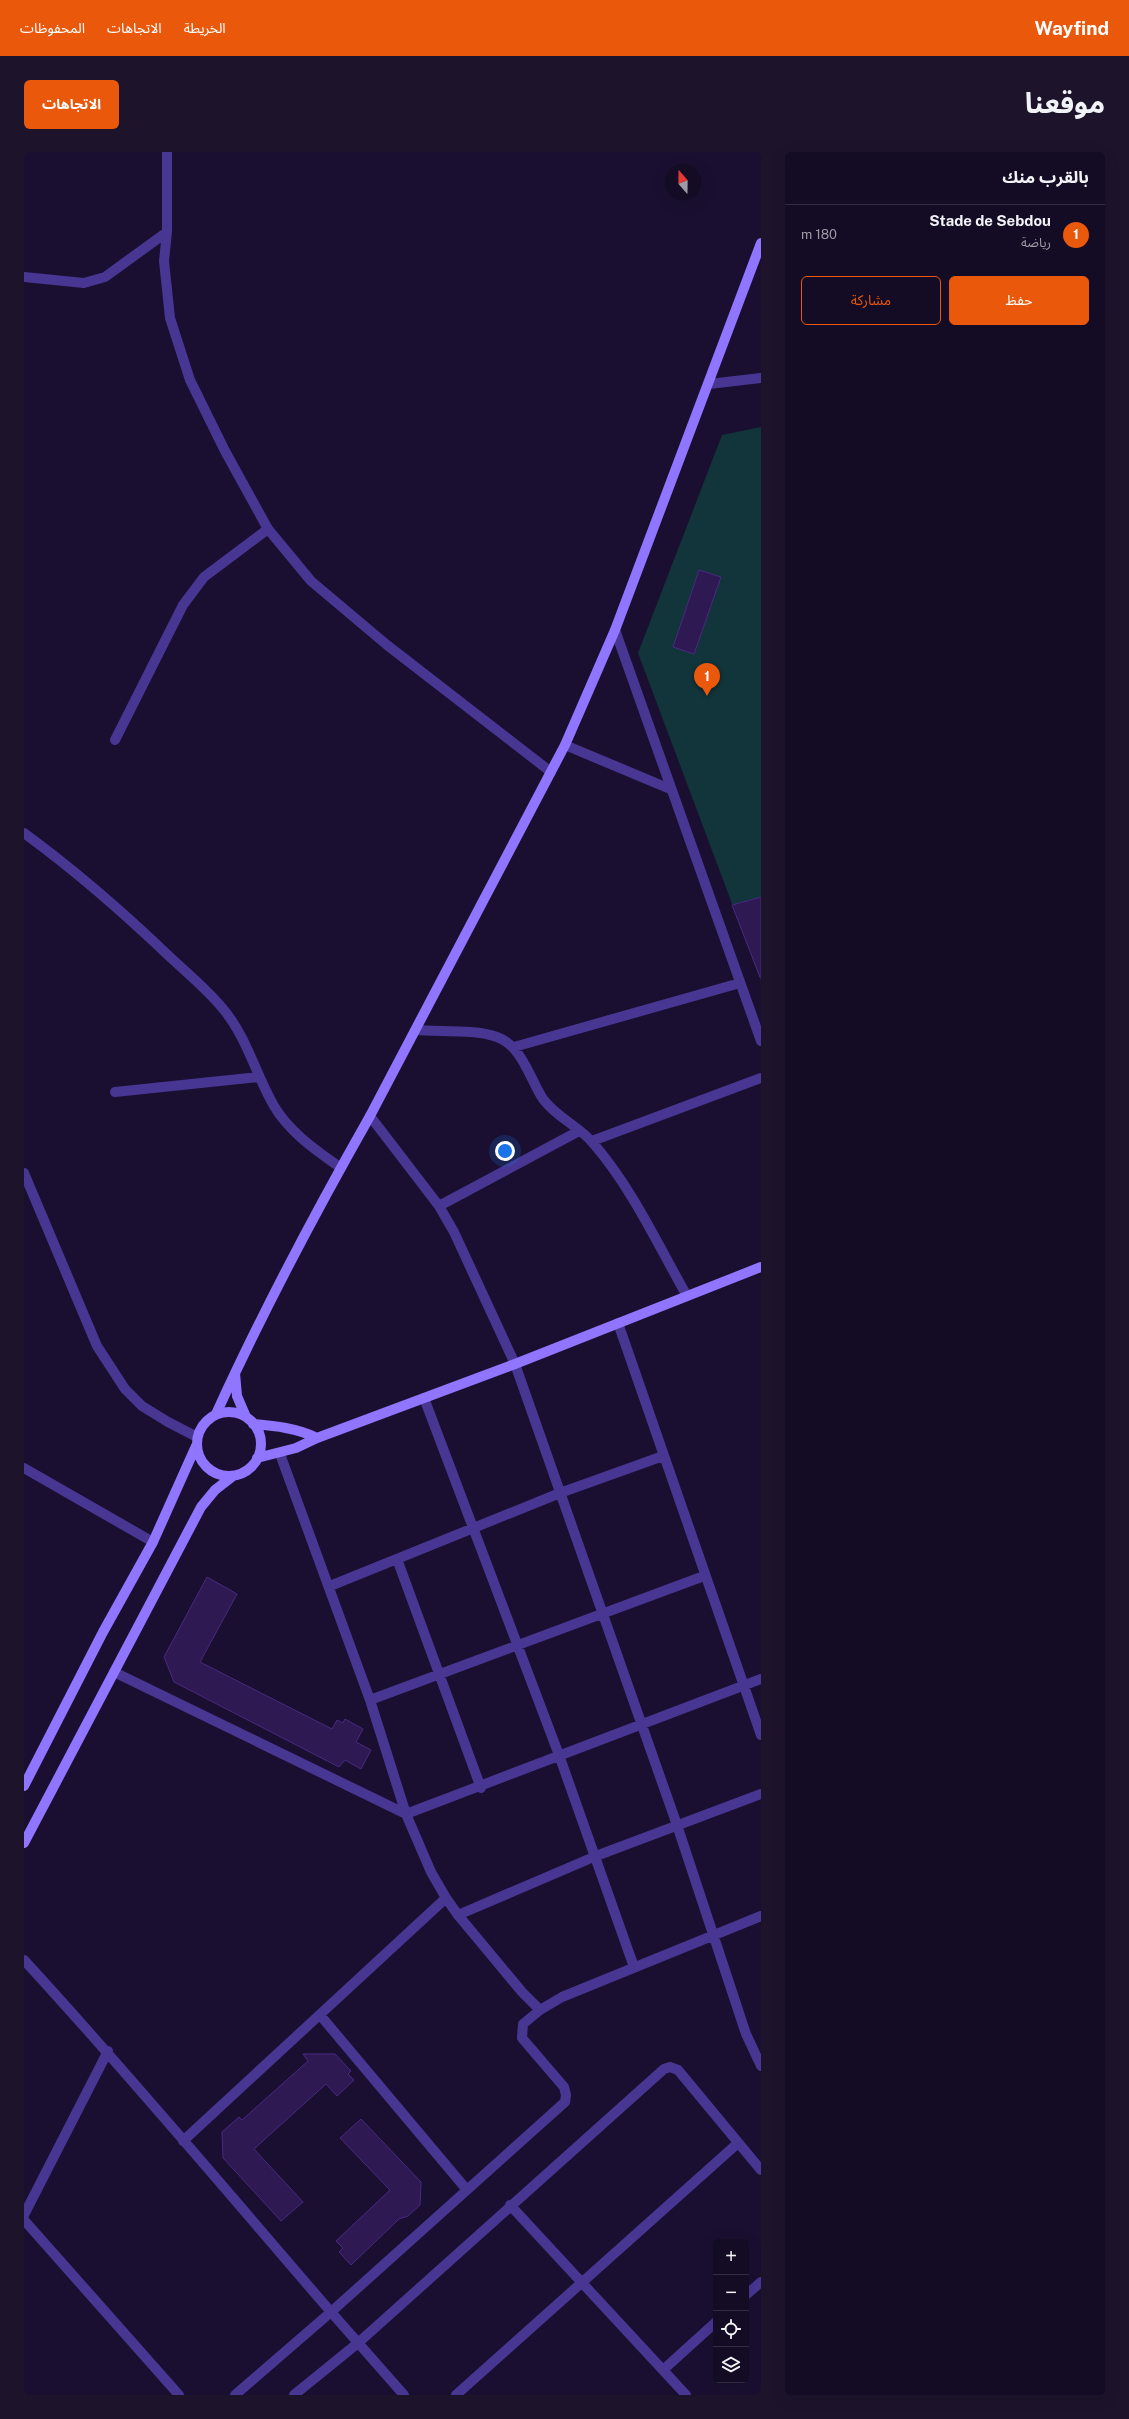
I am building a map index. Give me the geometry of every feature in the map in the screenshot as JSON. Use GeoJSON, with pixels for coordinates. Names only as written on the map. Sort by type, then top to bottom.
{"type":"FeatureCollection","features":[{"type":"Feature","properties":{"kind":"main road"},"geometry":{"type":"LineString","coordinates":[[25,1782],[103,1632],[153,1542],[197,1441],[201,1427],[216,1414],[235,1373],[341,1168],[416,1030],[565,745],[615,630],[761,243]]}},
{"type":"Feature","properties":{"kind":"main road"},"geometry":{"type":"LineString","coordinates":[[257,1458],[280,1454],[317,1438],[515,1364],[761,1267]]}},
{"type":"Feature","properties":{"kind":"main road"},"geometry":{"type":"LineString","coordinates":[[24,1842],[200,1507],[215,1490],[233,1476],[251,1466],[257,1458],[261,1440],[237,1396],[235,1373]]}},
{"type":"Feature","properties":{"kind":"main road"},"geometry":{"type":"LineString","coordinates":[[216,1414],[231,1412],[250,1420],[305,1432],[317,1438]]}},
{"type":"Feature","properties":{"kind":"main road"},"geometry":{"type":"LineString","coordinates":[[197,1441],[199,1457],[213,1472],[233,1476]]}},
{"type":"Feature","properties":{"kind":"street"},"geometry":{"type":"LineString","coordinates":[[167,152],[167,232],[164,261],[170,318],[190,380],[225,451],[268,529],[311,581],[386,645],[551,772]]}},
{"type":"Feature","properties":{"kind":"street"},"geometry":{"type":"LineString","coordinates":[[24,277],[84,283],[105,278],[167,232]]}},
{"type":"Feature","properties":{"kind":"street"},"geometry":{"type":"LineString","coordinates":[[709,384],[761,378]]}},
{"type":"Feature","properties":{"kind":"street"},"geometry":{"type":"LineString","coordinates":[[115,740],[183,605],[204,577],[268,529]]}},
{"type":"Feature","properties":{"kind":"street"},"geometry":{"type":"LineString","coordinates":[[615,630],[670,789],[761,1041]]}},
{"type":"Feature","properties":{"kind":"street"},"geometry":{"type":"LineString","coordinates":[[565,745],[670,789]]}},
{"type":"Feature","properties":{"kind":"street"},"geometry":{"type":"LineString","coordinates":[[24,833],[72,868],[110,901],[224,1010],[243,1039],[259,1077],[275,1108],[291,1129],[341,1168]]}},
{"type":"Feature","properties":{"kind":"street"},"geometry":{"type":"LineString","coordinates":[[514,1047],[740,983]]}},
{"type":"Feature","properties":{"kind":"street"},"geometry":{"type":"LineString","coordinates":[[416,1030],[481,1034],[498,1037],[514,1047],[544,1100],[565,1121],[592,1141],[626,1189],[687,1296]]}},
{"type":"Feature","properties":{"kind":"street"},"geometry":{"type":"LineString","coordinates":[[115,1092],[259,1077]]}},
{"type":"Feature","properties":{"kind":"street"},"geometry":{"type":"LineString","coordinates":[[592,1141],[761,1078]]}},
{"type":"Feature","properties":{"kind":"street"},"geometry":{"type":"LineString","coordinates":[[370,1116],[439,1206],[475,1273],[515,1364],[677,1825],[746,2034],[758,2056],[761,2066]]}},
{"type":"Feature","properties":{"kind":"street"},"geometry":{"type":"LineString","coordinates":[[439,1206],[579,1131]]}},
{"type":"Feature","properties":{"kind":"street"},"geometry":{"type":"LineString","coordinates":[[24,1173],[97,1346],[125,1389],[142,1406],[197,1441]]}},
{"type":"Feature","properties":{"kind":"street"},"geometry":{"type":"LineString","coordinates":[[618,1323],[704,1576],[761,1735]]}},
{"type":"Feature","properties":{"kind":"street"},"geometry":{"type":"LineString","coordinates":[[424,1398],[559,1755],[634,1967]]}},
{"type":"Feature","properties":{"kind":"street"},"geometry":{"type":"LineString","coordinates":[[280,1454],[330,1586],[370,1700],[406,1814],[446,1898],[458,1915],[522,1992],[540,2010]]}},
{"type":"Feature","properties":{"kind":"street"},"geometry":{"type":"LineString","coordinates":[[330,1586],[560,1493],[663,1456]]}},
{"type":"Feature","properties":{"kind":"street"},"geometry":{"type":"LineString","coordinates":[[24,1468],[153,1542]]}},
{"type":"Feature","properties":{"kind":"street"},"geometry":{"type":"LineString","coordinates":[[396,1559],[481,1788]]}},
{"type":"Feature","properties":{"kind":"street"},"geometry":{"type":"LineString","coordinates":[[370,1700],[704,1576]]}},
{"type":"Feature","properties":{"kind":"street"},"geometry":{"type":"LineString","coordinates":[[114,1672],[406,1814],[481,1788],[559,1755],[641,1723],[761,1679]]}},
{"type":"Feature","properties":{"kind":"street"},"geometry":{"type":"LineString","coordinates":[[458,1915],[596,1856],[761,1794]]}},
{"type":"Feature","properties":{"kind":"street"},"geometry":{"type":"LineString","coordinates":[[183,2142],[446,1898]]}},
{"type":"Feature","properties":{"kind":"street"},"geometry":{"type":"LineString","coordinates":[[235,2395],[331,2312],[565,2102],[566,2095],[564,2087],[522,2038],[523,2024],[540,2010],[562,1997],[713,1934],[761,1916]]}},
{"type":"Feature","properties":{"kind":"street"},"geometry":{"type":"LineString","coordinates":[[24,1960],[108,2051],[183,2142],[404,2395]]}},
{"type":"Feature","properties":{"kind":"street"},"geometry":{"type":"LineString","coordinates":[[320,2015],[467,2190]]}},
{"type":"Feature","properties":{"kind":"street"},"geometry":{"type":"LineString","coordinates":[[24,2215],[108,2051]]}},
{"type":"Feature","properties":{"kind":"street"},"geometry":{"type":"LineString","coordinates":[[294,2395],[358,2343],[510,2205],[667,2067],[674,2067],[678,2070],[761,2170]]}},
{"type":"Feature","properties":{"kind":"street"},"geometry":{"type":"LineString","coordinates":[[456,2395],[738,2143]]}},
{"type":"Feature","properties":{"kind":"street"},"geometry":{"type":"LineString","coordinates":[[510,2205],[686,2395]]}},
{"type":"Feature","properties":{"kind":"street"},"geometry":{"type":"LineString","coordinates":[[24,2220],[179,2395]]}},
{"type":"Feature","properties":{"kind":"street"},"geometry":{"type":"LineString","coordinates":[[749,2292],[761,2282]]}},
{"type":"Feature","properties":{"kind":"street"},"geometry":{"type":"LineString","coordinates":[[663,2370],[713,2325]]}},
{"type":"Feature","properties":{"kind":"green space"},"geometry":{"type":"Polygon","coordinates":[[[761,427],[761,981],[638,653],[722,435],[761,427]]]}},
{"type":"Feature","properties":{"kind":"building"},"geometry":{"type":"Polygon","coordinates":[[[699,570],[721,577],[694,654],[673,647],[699,570]]]}},
{"type":"Feature","properties":{"kind":"building"},"geometry":{"type":"Polygon","coordinates":[[[761,897],[761,977],[760,977],[732,905],[761,897]]]}},
{"type":"Feature","properties":{"kind":"building"},"geometry":{"type":"Polygon","coordinates":[[[207,1577],[237,1594],[200,1662],[332,1729],[337,1720],[343,1723],[345,1719],[363,1729],[356,1742],[371,1750],[361,1769],[345,1760],[339,1767],[174,1682],[164,1657],[207,1577]]]}},
{"type":"Feature","properties":{"kind":"building"},"geometry":{"type":"Polygon","coordinates":[[[303,2054],[335,2054],[351,2071],[348,2074],[354,2080],[337,2096],[326,2084],[254,2149],[303,2202],[281,2221],[223,2158],[222,2132],[239,2117],[242,2120],[308,2061],[303,2054]]]}},
{"type":"Feature","properties":{"kind":"building"},"geometry":{"type":"Polygon","coordinates":[[[361,2119],[421,2182],[420,2205],[408,2216],[399,2219],[351,2265],[339,2252],[343,2248],[336,2241],[390,2190],[340,2138],[361,2119]]]}},
{"type":"Feature","properties":{"kind":"place","name":"Stade de Sebdou"},"geometry":{"type":"Point","coordinates":[707,696]}}]}
